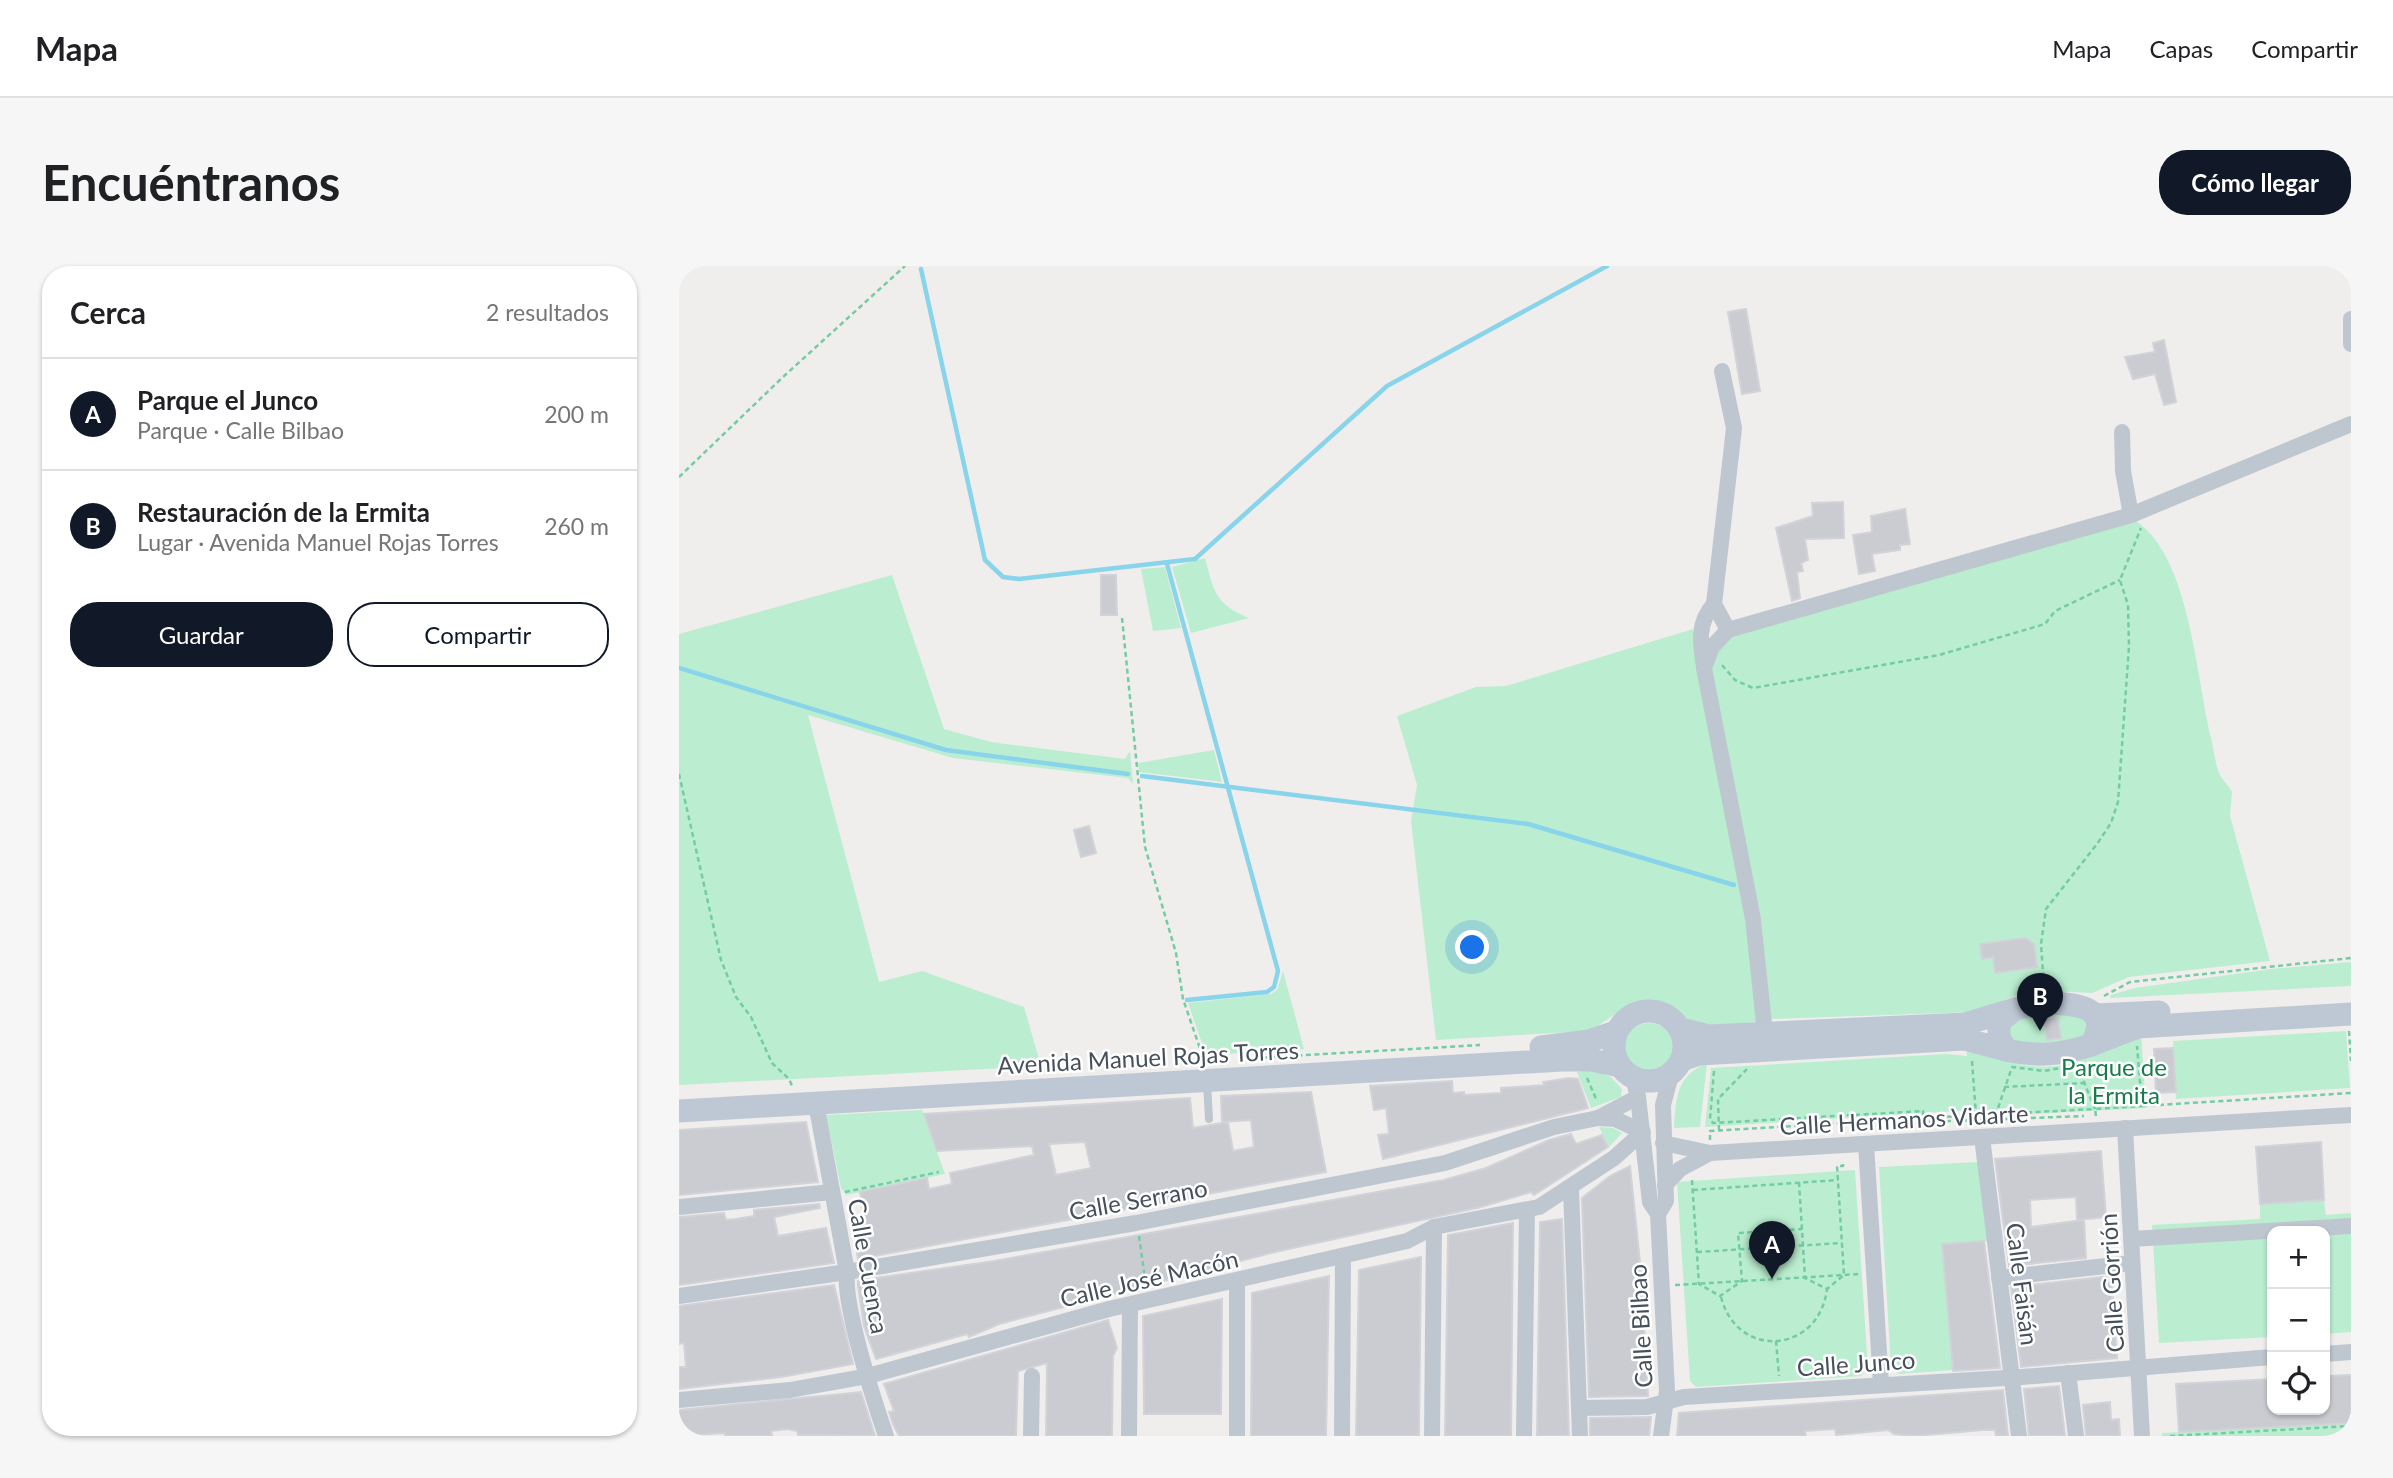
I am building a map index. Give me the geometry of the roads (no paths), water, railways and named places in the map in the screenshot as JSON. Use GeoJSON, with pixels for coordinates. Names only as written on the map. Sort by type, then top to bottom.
{"type":"FeatureCollection","features":[{"type":"Feature","properties":{"kind":"main road"},"geometry":{"type":"LineString","coordinates":[[2350,1021],[2138,1027],[2063,1054],[2006,1060],[1964,1039],[1699,1055],[1652,1082],[1630,1080],[1615,1055],[1616,1032],[1631,1015],[1654,1011],[1665,1014],[1681,1030],[1708,1036],[1965,1024],[2044,1003],[2078,1004],[2093,1013],[2351,1000]]}},
{"type":"Feature","properties":{"kind":"main road"},"geometry":{"type":"LineString","coordinates":[[2006,1060],[1999,1037],[1999,1021],[2015,1009]]}},
{"type":"Feature","properties":{"kind":"main road"},"geometry":{"type":"LineString","coordinates":[[2091,1045],[2097,1034],[2093,1013]]}},
{"type":"Feature","properties":{"kind":"main road"},"geometry":{"type":"LineString","coordinates":[[1677,1067],[1685,1050],[1681,1030]]}},
{"type":"Feature","properties":{"kind":"main road","name":"Avenida Manuel Rojas Torres"},"geometry":{"type":"LineString","coordinates":[[679,1111],[815,1103],[1561,1045],[1589,1041],[1616,1032]]}},
{"type":"Feature","properties":{"kind":"main road","name":"Avenida Manuel Rojas Torres"},"geometry":{"type":"LineString","coordinates":[[679,1098],[1206,1073],[1562,1060],[1591,1060],[1630,1080]]}},
{"type":"Feature","properties":{"kind":"street"},"geometry":{"type":"LineString","coordinates":[[2351,319],[2351,344]]}},
{"type":"Feature","properties":{"kind":"street"},"geometry":{"type":"LineString","coordinates":[[1722,371],[1734,428],[1714,604],[1704,616],[1700,638],[1753,919],[1765,1033]]}},
{"type":"Feature","properties":{"kind":"street"},"geometry":{"type":"LineString","coordinates":[[1704,668],[1712,647],[1728,630],[2138,513],[2351,424]]}},
{"type":"Feature","properties":{"kind":"street"},"geometry":{"type":"LineString","coordinates":[[2122,432],[2123,471],[2138,513]]}},
{"type":"Feature","properties":{"kind":"street"},"geometry":{"type":"LineString","coordinates":[[1714,604],[1728,630]]}},
{"type":"Feature","properties":{"kind":"street","name":"Calle Bilbao"},"geometry":{"type":"LineString","coordinates":[[1658,1214],[1666,1201],[1663,1105],[1677,1067]]}},
{"type":"Feature","properties":{"kind":"street","name":"Calle Bilbao"},"geometry":{"type":"LineString","coordinates":[[1630,1080],[1643,1132],[1650,1202],[1658,1214],[1666,1402],[1661,1436]]}},
{"type":"Feature","properties":{"kind":"street","name":"Calle Serrano"},"geometry":{"type":"LineString","coordinates":[[1598,1118],[1630,1080]]}},
{"type":"Feature","properties":{"kind":"street","name":"Calle Cuenca"},"geometry":{"type":"LineString","coordinates":[[815,1103],[848,1272],[846,1283],[868,1376],[886,1436]]}},
{"type":"Feature","properties":{"kind":"street","name":"Calle Hermanos Vidarte"},"geometry":{"type":"LineString","coordinates":[[1645,1156],[1664,1149],[1710,1153],[2351,1115]]}},
{"type":"Feature","properties":{"kind":"street","name":"Calle Serrano"},"geometry":{"type":"LineString","coordinates":[[679,1296],[848,1272],[1136,1223],[1445,1163],[1554,1128],[1598,1118],[1615,1119],[1643,1132]]}},
{"type":"Feature","properties":{"kind":"street","name":"Calle Gorrión"},"geometry":{"type":"LineString","coordinates":[[2125,1128],[2142,1436]]}},
{"type":"Feature","properties":{"kind":"street","name":"Calle José Macón"},"geometry":{"type":"LineString","coordinates":[[679,1400],[790,1390],[868,1376],[1087,1314],[1407,1241],[1434,1227],[1539,1208],[1614,1158],[1643,1132]]}},
{"type":"Feature","properties":{"kind":"street","name":"Calle Faisán"},"geometry":{"type":"LineString","coordinates":[[1982,1137],[2019,1436]]}},
{"type":"Feature","properties":{"kind":"street"},"geometry":{"type":"LineString","coordinates":[[1866,1144],[1881,1384]]}},
{"type":"Feature","properties":{"kind":"street"},"geometry":{"type":"LineString","coordinates":[[1614,1158],[1628,1153],[1645,1156]]}},
{"type":"Feature","properties":{"kind":"street","name":"Calle Hermanos Vidarte"},"geometry":{"type":"LineString","coordinates":[[1665,1185],[1680,1169],[1710,1153]]}},
{"type":"Feature","properties":{"kind":"street"},"geometry":{"type":"LineString","coordinates":[[1571,1189],[1580,1436]]}},
{"type":"Feature","properties":{"kind":"street"},"geometry":{"type":"LineString","coordinates":[[679,1207],[833,1195]]}},
{"type":"Feature","properties":{"kind":"street"},"geometry":{"type":"LineString","coordinates":[[1524,1436],[1527,1210]]}},
{"type":"Feature","properties":{"kind":"street"},"geometry":{"type":"LineString","coordinates":[[2131,1239],[2351,1226]]}},
{"type":"Feature","properties":{"kind":"street"},"geometry":{"type":"LineString","coordinates":[[1432,1436],[1434,1227]]}},
{"type":"Feature","properties":{"kind":"street"},"geometry":{"type":"LineString","coordinates":[[1342,1436],[1343,1256]]}},
{"type":"Feature","properties":{"kind":"street"},"geometry":{"type":"LineString","coordinates":[[1999,1278],[2132,1263]]}},
{"type":"Feature","properties":{"kind":"street"},"geometry":{"type":"LineString","coordinates":[[1237,1281],[1237,1436]]}},
{"type":"Feature","properties":{"kind":"street"},"geometry":{"type":"LineString","coordinates":[[1129,1436],[1130,1306]]}},
{"type":"Feature","properties":{"kind":"street"},"geometry":{"type":"LineString","coordinates":[[2330,1354],[2351,1352]]}},
{"type":"Feature","properties":{"kind":"street","name":"Calle Junco"},"geometry":{"type":"LineString","coordinates":[[1579,1408],[1647,1408],[1684,1397],[2267,1357]]}},
{"type":"Feature","properties":{"kind":"street"},"geometry":{"type":"LineString","coordinates":[[2068,1373],[2076,1436]]}},
{"type":"Feature","properties":{"kind":"street"},"geometry":{"type":"LineString","coordinates":[[1031,1436],[1032,1376]]}},
{"type":"Feature","properties":{"kind":"lane"},"geometry":{"type":"LineString","coordinates":[[1206,1073],[1209,1119]]}},
{"type":"Feature","properties":{"kind":"waterway"},"geometry":{"type":"LineString","coordinates":[[921,269],[985,560],[1003,577],[1019,579],[1195,559],[1387,386],[1607,266]]}},
{"type":"Feature","properties":{"kind":"waterway"},"geometry":{"type":"LineString","coordinates":[[1167,564],[1278,971],[1274,987],[1267,992],[1187,1000]]}},
{"type":"Feature","properties":{"kind":"waterway"},"geometry":{"type":"LineString","coordinates":[[679,668],[946,750],[1128,774]]}},
{"type":"Feature","properties":{"kind":"waterway"},"geometry":{"type":"LineString","coordinates":[[1142,776],[1528,824],[1734,885]]}},
{"type":"Feature","properties":{"kind":"place","name":"Restauración de la Ermita"},"geometry":{"type":"Point","coordinates":[2040,1031]}},
{"type":"Feature","properties":{"kind":"place","name":"Parque el Junco"},"geometry":{"type":"Point","coordinates":[1772,1279]}},
{"type":"Feature","properties":{"kind":"park label","name":"Parque de la Ermita"},"geometry":{"type":"Point","coordinates":[2114,1080]}}]}
